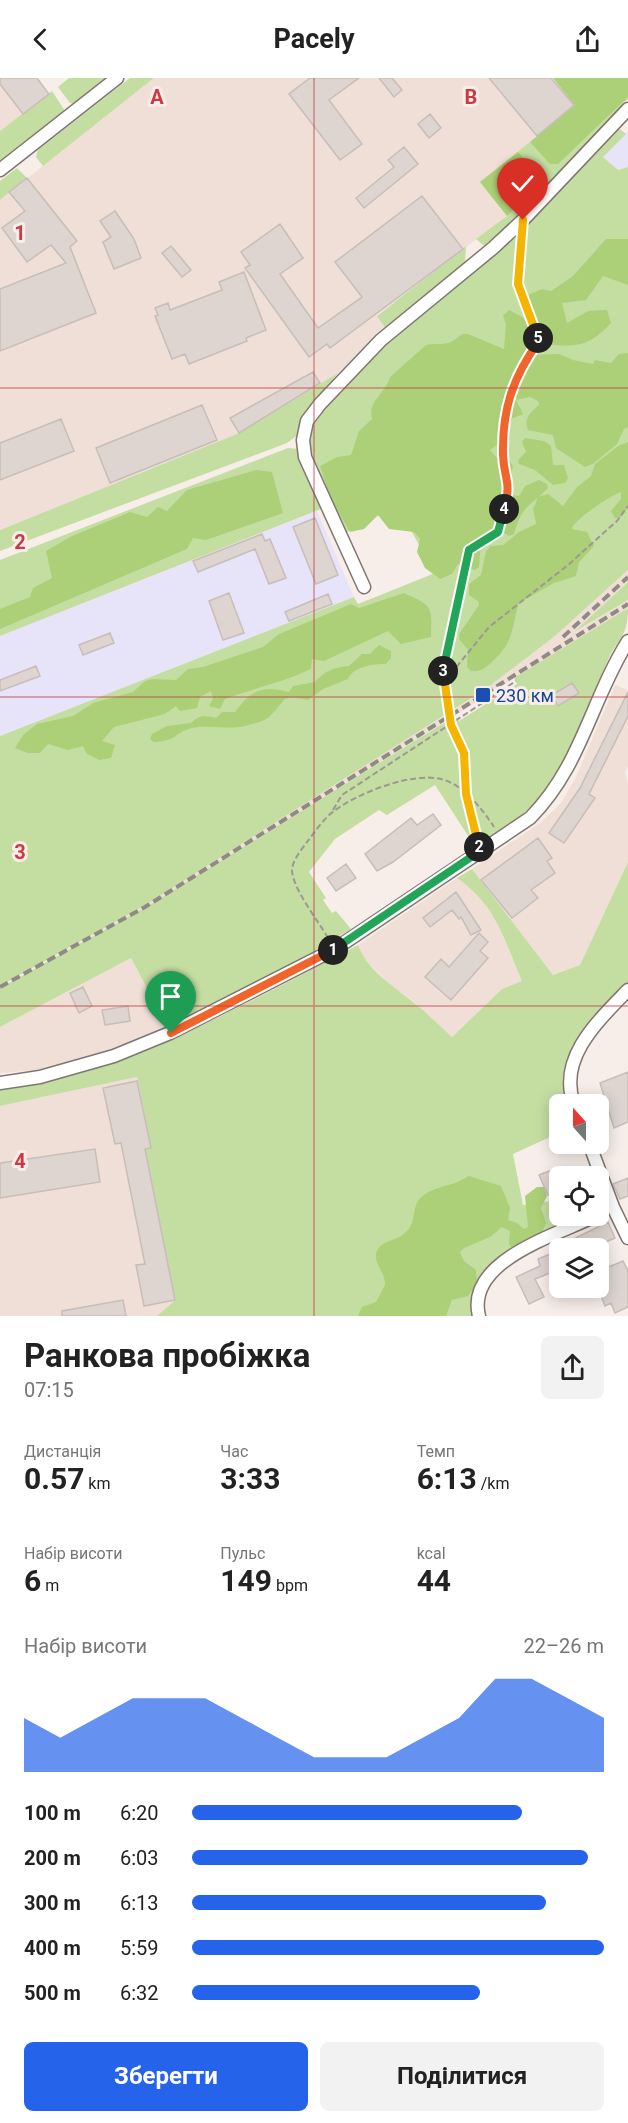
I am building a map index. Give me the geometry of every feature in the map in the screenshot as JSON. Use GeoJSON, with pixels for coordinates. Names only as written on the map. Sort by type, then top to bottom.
{"type":"FeatureCollection","features":[{"type":"Feature","properties":{"kind":"street"},"geometry":{"type":"LineString","coordinates":[[0,170],[117,78]]}},
{"type":"Feature","properties":{"kind":"street"},"geometry":{"type":"LineString","coordinates":[[364,587],[305,457],[303,440],[307,421],[320,404],[381,340],[494,248],[628,109]]}},
{"type":"Feature","properties":{"kind":"street"},"geometry":{"type":"LineString","coordinates":[[0,1083],[40,1077],[114,1056],[171,1033],[335,949],[530,818],[550,797],[561,781],[604,692],[614,663],[628,641]]}},
{"type":"Feature","properties":{"kind":"street"},"geometry":{"type":"LineString","coordinates":[[573,1094],[571,1077],[578,1051],[590,1031],[628,990]]}},
{"type":"Feature","properties":{"kind":"street"},"geometry":{"type":"LineString","coordinates":[[593,1154],[613,1207],[628,1238]]}},
{"type":"Feature","properties":{"kind":"street"},"geometry":{"type":"LineString","coordinates":[[609,1209],[613,1207]]}},
{"type":"Feature","properties":{"kind":"street"},"geometry":{"type":"LineString","coordinates":[[479,1316],[477,1301],[481,1286],[500,1262],[575,1226]]}},
{"type":"Feature","properties":{"kind":"path"},"geometry":{"type":"LineString","coordinates":[[480,851],[466,794],[464,753],[451,725],[442,666],[469,550],[498,532],[510,490],[503,456],[507,404],[520,367],[539,341],[518,284],[523,220]]}},
{"type":"Feature","properties":{"kind":"path"},"geometry":{"type":"LineString","coordinates":[[444,682],[489,627],[568,565],[617,521],[628,506]]}},
{"type":"Feature","properties":{"kind":"path"},"geometry":{"type":"LineString","coordinates":[[335,949],[293,880],[292,867],[301,850],[332,813],[342,795],[516,681]]}},
{"type":"Feature","properties":{"kind":"path"},"geometry":{"type":"LineString","coordinates":[[332,813],[346,803],[388,785],[420,777],[443,779],[466,794],[484,812],[501,837]]}},
{"type":"Feature","properties":{"kind":"shaded area"},"geometry":{"type":"Polygon","coordinates":[[[0,78],[49,94],[0,131],[0,78]]]}},
{"type":"Feature","properties":{"kind":"shaded area"},"geometry":{"type":"Polygon","coordinates":[[[154,78],[553,78],[576,105],[480,182],[507,216],[377,315],[385,329],[338,373],[239,433],[0,530],[0,200],[154,78]]]}},
{"type":"Feature","properties":{"kind":"shaded area"},"geometry":{"type":"Polygon","coordinates":[[[628,131],[628,167],[618,170],[603,157],[628,131]]]}},
{"type":"Feature","properties":{"kind":"shaded area"},"geometry":{"type":"Polygon","coordinates":[[[317,511],[354,597],[0,736],[0,636],[317,511]]]}},
{"type":"Feature","properties":{"kind":"shaded area"},"geometry":{"type":"Polygon","coordinates":[[[628,570],[628,582],[576,631],[628,600],[628,608],[146,907],[0,988],[144,906],[487,688],[555,636],[628,570]]]}},
{"type":"Feature","properties":{"kind":"shaded area"},"geometry":{"type":"Polygon","coordinates":[[[615,685],[628,690],[628,767],[625,772],[628,784],[628,862],[580,965],[553,975],[472,869],[541,822],[561,803],[576,777],[615,685]]]}},
{"type":"Feature","properties":{"kind":"shaded area"},"geometry":{"type":"Polygon","coordinates":[[[457,878],[478,892],[493,913],[522,981],[502,989],[452,1037],[413,1001],[387,983],[362,956],[358,945],[457,878]]]}},
{"type":"Feature","properties":{"kind":"shaded area"},"geometry":{"type":"Polygon","coordinates":[[[131,958],[167,1026],[111,1051],[39,1070],[0,1073],[0,1027],[131,958]]]}},
{"type":"Feature","properties":{"kind":"shaded area"},"geometry":{"type":"Polygon","coordinates":[[[137,1077],[151,1148],[145,1149],[175,1300],[157,1316],[0,1316],[0,1106],[137,1077]]]}},
{"type":"Feature","properties":{"kind":"green space"},"geometry":{"type":"Polygon","coordinates":[[[69,78],[106,78],[74,104],[70,103],[58,87],[69,78]]]}},
{"type":"Feature","properties":{"kind":"green space"},"geometry":{"type":"Polygon","coordinates":[[[130,78],[154,78],[43,166],[36,157],[38,150],[130,78]]]}},
{"type":"Feature","properties":{"kind":"green space"},"geometry":{"type":"Polygon","coordinates":[[[553,78],[628,78],[628,99],[491,245],[483,245],[476,239],[507,216],[480,182],[575,106],[553,78]]]}},
{"type":"Feature","properties":{"kind":"green space"},"geometry":{"type":"Polygon","coordinates":[[[553,78],[628,78],[628,97],[558,164],[550,164],[530,142],[575,105],[553,78]]]}},
{"type":"Feature","properties":{"kind":"green space"},"geometry":{"type":"Polygon","coordinates":[[[52,91],[65,111],[0,161],[0,131],[52,91]]]}},
{"type":"Feature","properties":{"kind":"green space"},"geometry":{"type":"Polygon","coordinates":[[[617,127],[626,134],[603,157],[618,170],[628,167],[628,570],[555,636],[487,688],[144,906],[0,986],[0,736],[354,597],[358,604],[435,573],[397,506],[347,532],[310,455],[307,438],[323,407],[384,345],[617,127]]]}},
{"type":"Feature","properties":{"kind":"green space"},"geometry":{"type":"Polygon","coordinates":[[[518,152],[537,173],[538,184],[507,216],[480,182],[518,152]]]}},
{"type":"Feature","properties":{"kind":"green space"},"geometry":{"type":"Polygon","coordinates":[[[17,168],[27,178],[0,200],[0,181],[17,168]]]}},
{"type":"Feature","properties":{"kind":"green space"},"geometry":{"type":"Polygon","coordinates":[[[606,239],[628,239],[628,285],[603,276],[586,300],[562,303],[567,323],[588,311],[607,310],[611,323],[595,337],[580,344],[564,346],[543,344],[527,314],[528,295],[542,289],[551,291],[573,276],[606,239]]]}},
{"type":"Feature","properties":{"kind":"green space"},"geometry":{"type":"Polygon","coordinates":[[[466,246],[465,266],[385,328],[377,316],[466,246]]]}},
{"type":"Feature","properties":{"kind":"green space"},"geometry":{"type":"Polygon","coordinates":[[[509,310],[526,319],[534,332],[531,344],[526,349],[528,355],[559,354],[573,360],[593,364],[595,360],[611,363],[619,354],[628,353],[628,427],[624,429],[617,444],[593,464],[585,467],[556,448],[553,435],[528,430],[527,419],[539,405],[538,401],[530,397],[516,400],[523,414],[509,420],[503,440],[490,450],[496,457],[508,458],[513,466],[508,491],[510,495],[519,496],[525,486],[539,480],[547,484],[548,488],[524,511],[514,534],[509,536],[499,530],[481,544],[479,567],[475,570],[458,564],[452,574],[440,579],[425,568],[417,552],[420,539],[414,532],[389,529],[378,515],[364,529],[350,532],[330,497],[320,466],[337,457],[351,455],[359,431],[372,419],[374,402],[390,377],[426,345],[449,343],[462,334],[468,334],[504,349],[506,324],[503,316],[509,310]]]}},
{"type":"Feature","properties":{"kind":"green space"},"geometry":{"type":"Polygon","coordinates":[[[338,373],[316,401],[298,435],[287,443],[0,551],[0,530],[239,433],[338,373]]]}},
{"type":"Feature","properties":{"kind":"green space"},"geometry":{"type":"Polygon","coordinates":[[[525,438],[544,441],[551,446],[553,465],[564,465],[568,478],[565,483],[553,485],[535,470],[519,464],[518,460],[526,452],[522,442],[525,438]]]}},
{"type":"Feature","properties":{"kind":"green space"},"geometry":{"type":"Polygon","coordinates":[[[628,442],[628,508],[620,518],[615,518],[611,511],[621,499],[621,492],[585,514],[574,525],[572,529],[587,532],[594,546],[579,562],[576,576],[554,583],[519,603],[509,641],[505,647],[485,668],[471,671],[467,667],[468,650],[459,639],[459,634],[479,605],[479,602],[469,595],[469,584],[481,575],[486,551],[491,546],[503,545],[519,532],[536,524],[533,509],[538,497],[548,494],[563,506],[577,487],[591,476],[595,464],[618,446],[628,442]]]}},
{"type":"Feature","properties":{"kind":"green space"},"geometry":{"type":"Polygon","coordinates":[[[288,448],[299,449],[321,509],[0,636],[0,560],[288,448]]]}},
{"type":"Feature","properties":{"kind":"green space"},"geometry":{"type":"Polygon","coordinates":[[[256,470],[272,472],[283,513],[206,540],[193,538],[187,549],[0,629],[0,609],[30,597],[33,588],[52,578],[46,551],[70,537],[130,512],[147,517],[158,507],[167,511],[187,490],[256,470]]]}},
{"type":"Feature","properties":{"kind":"green space"},"geometry":{"type":"Polygon","coordinates":[[[628,582],[628,600],[574,632],[628,582]]]}},
{"type":"Feature","properties":{"kind":"green space"},"geometry":{"type":"Polygon","coordinates":[[[404,593],[426,604],[429,608],[431,637],[401,644],[388,631],[324,661],[312,659],[311,669],[301,674],[225,699],[220,709],[209,706],[213,699],[211,691],[200,697],[197,708],[180,711],[176,706],[165,714],[114,727],[102,741],[115,745],[111,758],[99,760],[86,753],[83,746],[68,750],[48,744],[40,753],[28,753],[15,748],[23,735],[37,724],[73,716],[93,703],[133,692],[145,681],[176,680],[188,669],[203,667],[263,647],[279,634],[351,604],[359,608],[404,593]]]}},
{"type":"Feature","properties":{"kind":"green space"},"geometry":{"type":"Polygon","coordinates":[[[628,608],[624,632],[611,653],[573,745],[562,765],[536,801],[509,824],[474,845],[435,785],[387,815],[379,810],[335,839],[309,872],[326,898],[323,900],[332,913],[336,911],[351,929],[311,953],[167,1026],[131,958],[0,1027],[0,988],[146,907],[455,716],[459,721],[517,684],[514,678],[628,608]]]}},
{"type":"Feature","properties":{"kind":"green space"},"geometry":{"type":"Polygon","coordinates":[[[379,645],[391,651],[391,658],[386,664],[370,665],[359,669],[348,679],[323,689],[308,700],[285,699],[263,721],[242,727],[192,728],[162,741],[154,742],[150,739],[152,734],[167,726],[191,723],[202,716],[216,718],[222,712],[235,712],[246,699],[258,691],[271,689],[289,692],[293,686],[315,682],[330,670],[349,666],[362,654],[370,654],[379,645]]]}},
{"type":"Feature","properties":{"kind":"green space"},"geometry":{"type":"Polygon","coordinates":[[[628,862],[628,987],[576,1050],[572,1094],[549,1094],[549,1138],[513,1154],[523,1205],[549,1201],[549,1226],[568,1226],[498,1260],[477,1316],[157,1316],[175,1300],[145,1149],[151,1148],[137,1077],[0,1106],[0,1090],[96,1067],[141,1051],[271,991],[358,945],[374,970],[452,1037],[502,989],[522,981],[504,937],[490,912],[481,900],[457,878],[472,869],[553,975],[580,965],[628,862]]]}},
{"type":"Feature","properties":{"kind":"green space"},"geometry":{"type":"Polygon","coordinates":[[[469,1176],[501,1186],[510,1208],[508,1220],[524,1229],[528,1227],[525,1196],[537,1187],[544,1187],[547,1196],[541,1208],[546,1223],[542,1233],[513,1250],[509,1244],[510,1231],[502,1227],[490,1237],[464,1248],[460,1252],[464,1261],[476,1270],[477,1284],[468,1296],[452,1300],[446,1316],[358,1316],[362,1307],[376,1302],[385,1285],[376,1258],[377,1250],[386,1242],[406,1232],[413,1220],[417,1203],[423,1195],[469,1176]]]}},
{"type":"Feature","properties":{"kind":"building"},"geometry":{"type":"Polygon","coordinates":[[[0,78],[37,78],[49,94],[23,114],[0,84],[0,78]]]}},
{"type":"Feature","properties":{"kind":"building"},"geometry":{"type":"Polygon","coordinates":[[[310,78],[359,78],[329,100],[362,144],[340,160],[289,94],[310,78]]]}},
{"type":"Feature","properties":{"kind":"building"},"geometry":{"type":"Polygon","coordinates":[[[379,78],[392,78],[402,90],[394,97],[379,78]]]}},
{"type":"Feature","properties":{"kind":"building"},"geometry":{"type":"Polygon","coordinates":[[[489,78],[551,78],[574,105],[537,136],[489,78]]]}},
{"type":"Feature","properties":{"kind":"building"},"geometry":{"type":"Polygon","coordinates":[[[430,114],[441,128],[429,138],[418,124],[430,114]]]}},
{"type":"Feature","properties":{"kind":"building"},"geometry":{"type":"Polygon","coordinates":[[[404,147],[418,164],[364,208],[356,198],[394,167],[388,160],[404,147]]]}},
{"type":"Feature","properties":{"kind":"building"},"geometry":{"type":"Polygon","coordinates":[[[27,178],[77,241],[70,247],[96,313],[0,351],[0,289],[66,263],[51,245],[27,262],[2,228],[25,211],[9,192],[27,178]]]}},
{"type":"Feature","properties":{"kind":"building"},"geometry":{"type":"Polygon","coordinates":[[[422,196],[463,249],[330,348],[327,344],[309,357],[245,268],[250,265],[241,252],[280,224],[303,258],[280,274],[318,328],[362,297],[335,262],[422,196]]]}},
{"type":"Feature","properties":{"kind":"building"},"geometry":{"type":"Polygon","coordinates":[[[115,211],[134,239],[141,258],[114,269],[103,242],[111,237],[100,221],[115,211]]]}},
{"type":"Feature","properties":{"kind":"building"},"geometry":{"type":"Polygon","coordinates":[[[171,246],[191,270],[182,277],[162,253],[171,246]]]}},
{"type":"Feature","properties":{"kind":"building"},"geometry":{"type":"Polygon","coordinates":[[[244,272],[266,330],[246,338],[247,341],[189,364],[185,354],[172,359],[155,316],[158,315],[155,308],[168,303],[170,310],[222,290],[219,282],[244,272]]]}},
{"type":"Feature","properties":{"kind":"building"},"geometry":{"type":"Polygon","coordinates":[[[313,372],[320,383],[239,433],[230,418],[313,372]]]}},
{"type":"Feature","properties":{"kind":"building"},"geometry":{"type":"Polygon","coordinates":[[[202,405],[217,440],[110,483],[96,448],[202,405]]]}},
{"type":"Feature","properties":{"kind":"building"},"geometry":{"type":"Polygon","coordinates":[[[61,419],[74,451],[0,480],[0,443],[61,419]]]}},
{"type":"Feature","properties":{"kind":"building"},"geometry":{"type":"Polygon","coordinates":[[[315,518],[338,575],[316,584],[293,527],[315,518]]]}},
{"type":"Feature","properties":{"kind":"building"},"geometry":{"type":"Polygon","coordinates":[[[262,534],[265,541],[270,539],[286,578],[269,584],[255,549],[198,572],[193,561],[262,534]]]}},
{"type":"Feature","properties":{"kind":"building"},"geometry":{"type":"Polygon","coordinates":[[[229,593],[244,633],[223,640],[209,601],[229,593]]]}},
{"type":"Feature","properties":{"kind":"building"},"geometry":{"type":"Polygon","coordinates":[[[328,594],[332,604],[289,621],[285,612],[328,594]]]}},
{"type":"Feature","properties":{"kind":"building"},"geometry":{"type":"Polygon","coordinates":[[[110,633],[114,643],[83,655],[79,645],[110,633]]]}},
{"type":"Feature","properties":{"kind":"building"},"geometry":{"type":"Polygon","coordinates":[[[36,666],[40,676],[0,691],[0,680],[36,666]]]}},
{"type":"Feature","properties":{"kind":"building"},"geometry":{"type":"Polygon","coordinates":[[[572,683],[579,693],[558,706],[552,695],[572,683]]]}},
{"type":"Feature","properties":{"kind":"building"},"geometry":{"type":"Polygon","coordinates":[[[628,692],[628,716],[589,794],[595,798],[564,843],[549,833],[580,788],[628,692]]]}},
{"type":"Feature","properties":{"kind":"building"},"geometry":{"type":"Polygon","coordinates":[[[433,814],[441,825],[393,862],[377,871],[365,854],[411,818],[417,825],[433,814]]]}},
{"type":"Feature","properties":{"kind":"building"},"geometry":{"type":"Polygon","coordinates":[[[538,838],[552,858],[547,861],[555,873],[531,890],[538,898],[512,918],[481,880],[538,838]]]}},
{"type":"Feature","properties":{"kind":"building"},"geometry":{"type":"Polygon","coordinates":[[[346,864],[356,878],[336,891],[327,878],[346,864]]]}},
{"type":"Feature","properties":{"kind":"building"},"geometry":{"type":"Polygon","coordinates":[[[456,892],[481,930],[471,935],[461,917],[459,919],[452,910],[430,927],[423,918],[456,892]]]}},
{"type":"Feature","properties":{"kind":"building"},"geometry":{"type":"Polygon","coordinates":[[[479,933],[488,942],[480,951],[488,958],[451,1000],[425,977],[441,959],[449,967],[479,933]]]}},
{"type":"Feature","properties":{"kind":"building"},"geometry":{"type":"Polygon","coordinates":[[[83,987],[92,1006],[79,1013],[70,993],[83,987]]]}},
{"type":"Feature","properties":{"kind":"building"},"geometry":{"type":"Polygon","coordinates":[[[128,1006],[130,1021],[105,1025],[102,1010],[128,1006]]]}},
{"type":"Feature","properties":{"kind":"building"},"geometry":{"type":"Polygon","coordinates":[[[628,1072],[628,1122],[614,1128],[609,1112],[609,1094],[603,1094],[600,1083],[628,1072]]]}},
{"type":"Feature","properties":{"kind":"building"},"geometry":{"type":"Polygon","coordinates":[[[137,1081],[151,1148],[145,1149],[175,1300],[144,1306],[136,1265],[145,1264],[121,1143],[115,1144],[103,1088],[137,1081]]]}},
{"type":"Feature","properties":{"kind":"building"},"geometry":{"type":"Polygon","coordinates":[[[95,1149],[100,1182],[0,1198],[0,1163],[95,1149]]]}},
{"type":"Feature","properties":{"kind":"building"},"geometry":{"type":"Polygon","coordinates":[[[549,1171],[548,1195],[539,1175],[549,1171]]]}},
{"type":"Feature","properties":{"kind":"building"},"geometry":{"type":"Polygon","coordinates":[[[628,1178],[628,1196],[620,1199],[613,1184],[628,1178]]]}},
{"type":"Feature","properties":{"kind":"building"},"geometry":{"type":"Polygon","coordinates":[[[609,1224],[615,1238],[609,1241],[609,1238],[575,1238],[600,1226],[609,1224]]]}},
{"type":"Feature","properties":{"kind":"building"},"geometry":{"type":"Polygon","coordinates":[[[549,1254],[549,1273],[535,1279],[544,1297],[529,1304],[516,1277],[540,1266],[538,1259],[549,1254]]]}},
{"type":"Feature","properties":{"kind":"building"},"geometry":{"type":"Polygon","coordinates":[[[623,1261],[628,1271],[628,1307],[615,1313],[611,1303],[605,1306],[602,1298],[609,1298],[609,1267],[623,1261]]]}},
{"type":"Feature","properties":{"kind":"building"},"geometry":{"type":"Polygon","coordinates":[[[123,1300],[126,1316],[62,1316],[62,1311],[123,1300]]]}},
{"type":"Feature","properties":{"kind":"railway"},"geometry":{"type":"LineString","coordinates":[[563,637],[628,577]]}},
{"type":"Feature","properties":{"kind":"railway"},"geometry":{"type":"LineString","coordinates":[[0,987],[145,907],[628,604]]}},
{"type":"Feature","properties":{"kind":"place","name":"230 км"},"geometry":{"type":"Point","coordinates":[483,695]}},
{"type":"Feature","properties":{"kind":"route"},"geometry":{"type":"LineString","coordinates":[[171,1033],[335,949],[480,851],[466,794],[464,753],[459,736],[451,725],[442,666],[469,550],[498,532],[510,490],[503,456],[507,404],[520,367],[539,341],[526,300],[518,284],[523,220]]}}]}
